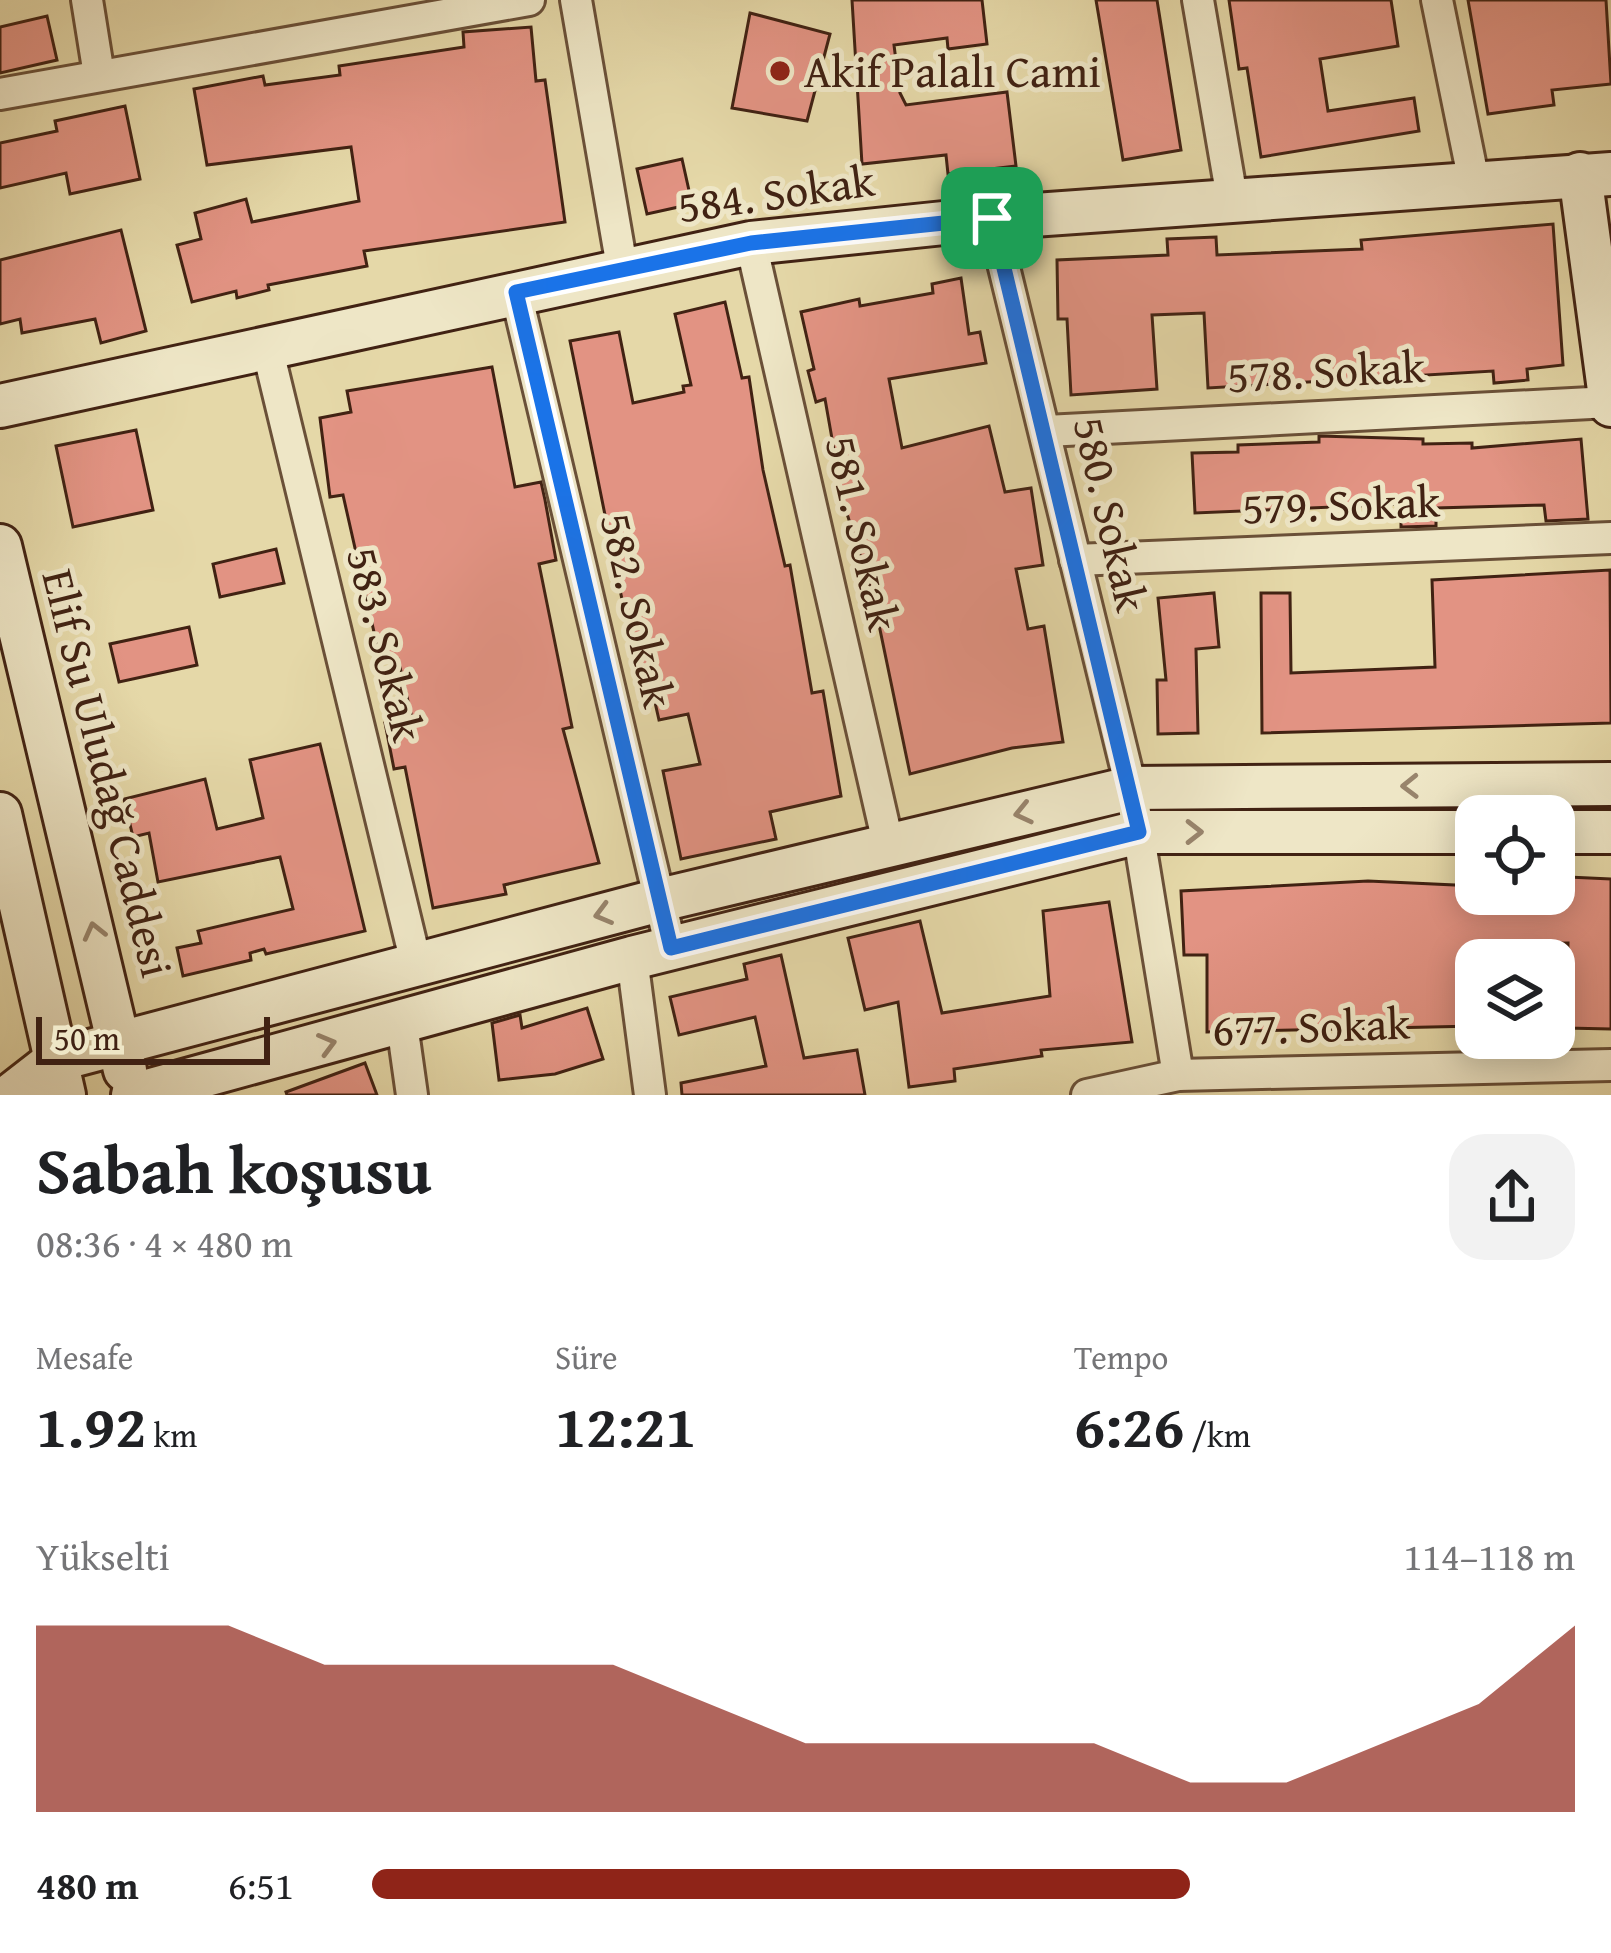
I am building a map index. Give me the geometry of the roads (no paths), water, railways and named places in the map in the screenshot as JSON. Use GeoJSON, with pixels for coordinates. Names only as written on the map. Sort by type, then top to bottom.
{"type":"FeatureCollection","features":[{"type":"Feature","properties":{"kind":"street"},"geometry":{"type":"LineString","coordinates":[[87,0],[99,75]]}},
{"type":"Feature","properties":{"kind":"street"},"geometry":{"type":"LineString","coordinates":[[0,94],[530,0]]}},
{"type":"Feature","properties":{"kind":"street"},"geometry":{"type":"LineString","coordinates":[[576,0],[622,268]]}},
{"type":"Feature","properties":{"kind":"street"},"geometry":{"type":"LineString","coordinates":[[1198,0],[1232,198]]}},
{"type":"Feature","properties":{"kind":"street"},"geometry":{"type":"LineString","coordinates":[[1437,0],[1474,182]]}},
{"type":"Feature","properties":{"kind":"street"},"geometry":{"type":"LineString","coordinates":[[1595,174],[1611,403]]}},
{"type":"Feature","properties":{"kind":"street","name":"584. Sokak"},"geometry":{"type":"LineString","coordinates":[[0,406],[751,243],[1232,198],[1595,174]]}},
{"type":"Feature","properties":{"kind":"street","name":"580. Sokak"},"geometry":{"type":"LineString","coordinates":[[992,218],[1131,788],[1178,1075]]}},
{"type":"Feature","properties":{"kind":"street","name":"581. Sokak"},"geometry":{"type":"LineString","coordinates":[[751,243],[888,843]]}},
{"type":"Feature","properties":{"kind":"street","name":"582. Sokak"},"geometry":{"type":"LineString","coordinates":[[516,292],[660,900],[652,953],[650,1095]]}},
{"type":"Feature","properties":{"kind":"street","name":"583. Sokak"},"geometry":{"type":"LineString","coordinates":[[267,346],[416,963]]}},
{"type":"Feature","properties":{"kind":"street","name":"578. Sokak"},"geometry":{"type":"LineString","coordinates":[[1046,430],[1611,403]]}},
{"type":"Feature","properties":{"kind":"street","name":"579. Sokak"},"geometry":{"type":"LineString","coordinates":[[1075,560],[1611,538]]}},
{"type":"Feature","properties":{"kind":"street","name":"Elif Su Uludağ Caddesi"},"geometry":{"type":"LineString","coordinates":[[0,546],[131,1095]]}},
{"type":"Feature","properties":{"kind":"street"},"geometry":{"type":"LineString","coordinates":[[10,1095],[60,1078],[122,1044],[416,963],[888,843],[1131,788],[1611,784]]}},
{"type":"Feature","properties":{"kind":"street"},"geometry":{"type":"LineString","coordinates":[[0,814],[60,1078]]}},
{"type":"Feature","properties":{"kind":"street"},"geometry":{"type":"LineString","coordinates":[[131,1095],[652,953],[1139,832],[1455,832]]}},
{"type":"Feature","properties":{"kind":"street"},"geometry":{"type":"LineString","coordinates":[[1575,832],[1611,832]]}},
{"type":"Feature","properties":{"kind":"street"},"geometry":{"type":"LineString","coordinates":[[402,1024],[412,1095]]}},
{"type":"Feature","properties":{"kind":"street","name":"677. Sokak"},"geometry":{"type":"LineString","coordinates":[[1088,1095],[1178,1075],[1447,1081],[1611,1065]]}},
{"type":"Feature","properties":{"kind":"place","name":"Akif Palalı Cami"},"geometry":{"type":"Point","coordinates":[780,71]}}]}
